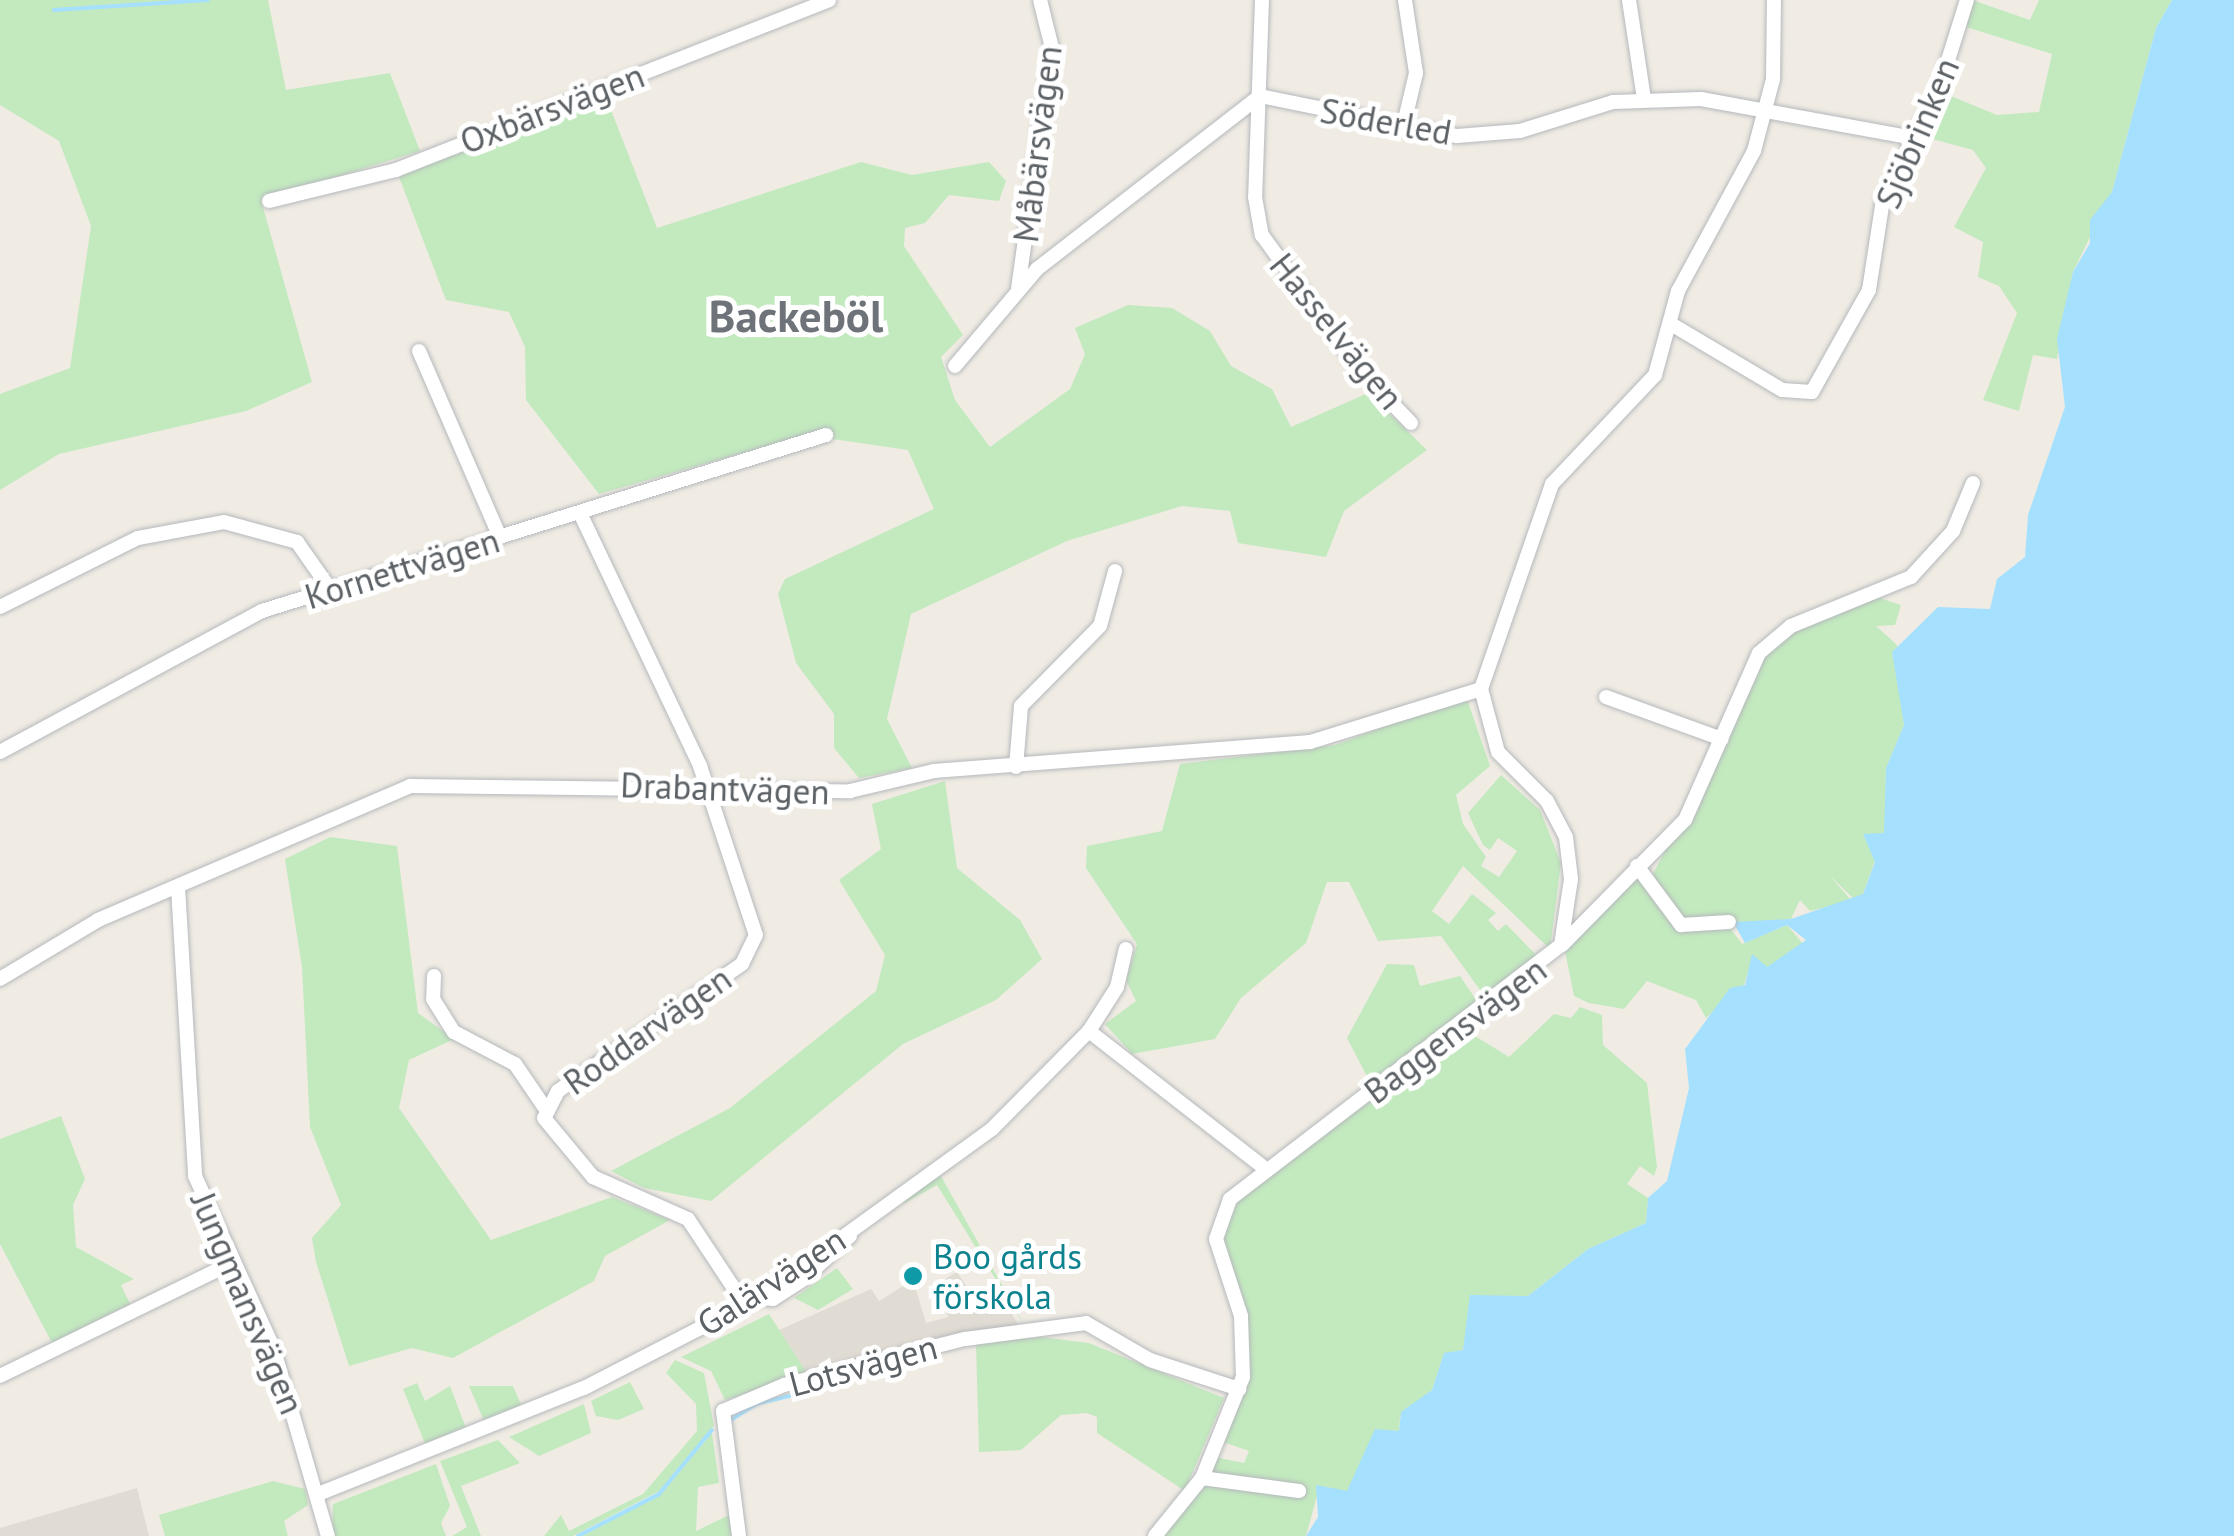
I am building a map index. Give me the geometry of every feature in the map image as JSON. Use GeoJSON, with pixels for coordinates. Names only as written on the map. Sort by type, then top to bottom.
{"type":"FeatureCollection","features":[{"type":"Feature","properties":{"kind":"street","name":"Oxbärsvägen"},"geometry":{"type":"LineString","coordinates":[[270,202],[396,170],[830,0]]}},
{"type":"Feature","properties":{"kind":"street","name":"Måbärsvägen"},"geometry":{"type":"LineString","coordinates":[[1018,290],[1052,48],[1040,0]]}},
{"type":"Feature","properties":{"kind":"street","name":"Hasselvägen"},"geometry":{"type":"LineString","coordinates":[[1262,0],[1262,235],[1359,370],[1411,423]]}},
{"type":"Feature","properties":{"kind":"street"},"geometry":{"type":"LineString","coordinates":[[1403,128],[1416,74],[1406,0]]}},
{"type":"Feature","properties":{"kind":"street"},"geometry":{"type":"LineString","coordinates":[[1629,0],[1644,100]]}},
{"type":"Feature","properties":{"kind":"street"},"geometry":{"type":"LineString","coordinates":[[1482,689],[1552,484],[1648,387],[1671,324],[1678,290],[1768,108],[1774,0]]}},
{"type":"Feature","properties":{"kind":"street","name":"Sjöbrinken"},"geometry":{"type":"LineString","coordinates":[[1671,324],[1807,395],[1869,290],[1883,200],[1914,138],[1967,0]]}},
{"type":"Feature","properties":{"kind":"street"},"geometry":{"type":"LineString","coordinates":[[955,366],[1018,290],[1081,230],[1260,96]]}},
{"type":"Feature","properties":{"kind":"street","name":"Söderled"},"geometry":{"type":"LineString","coordinates":[[1260,96],[1403,128],[1502,135],[1644,100],[1768,108],[1914,138]]}},
{"type":"Feature","properties":{"kind":"street"},"geometry":{"type":"LineString","coordinates":[[420,351],[500,538]]}},
{"type":"Feature","properties":{"kind":"street","name":"Kornettvägen"},"geometry":{"type":"LineString","coordinates":[[0,752],[221,630],[330,589],[581,515],[826,436]]}},
{"type":"Feature","properties":{"kind":"street"},"geometry":{"type":"LineString","coordinates":[[1561,946],[1685,820],[1759,653],[1791,626],[1911,577],[1954,531],[1974,483]]}},
{"type":"Feature","properties":{"kind":"street","name":"Roddarvägen"},"geometry":{"type":"LineString","coordinates":[[581,515],[709,790],[754,923],[752,952],[545,1108],[548,1128],[593,1177],[688,1219],[745,1305]]}},
{"type":"Feature","properties":{"kind":"street"},"geometry":{"type":"LineString","coordinates":[[0,607],[138,538],[224,522],[297,542],[330,589]]}},
{"type":"Feature","properties":{"kind":"street"},"geometry":{"type":"LineString","coordinates":[[1016,766],[1010,750],[1022,706],[1100,626],[1115,570]]}},
{"type":"Feature","properties":{"kind":"street","name":"Drabantvägen"},"geometry":{"type":"LineString","coordinates":[[0,978],[178,887],[428,782],[850,791],[934,772],[1310,742],[1482,689]]}},
{"type":"Feature","properties":{"kind":"street","name":"Baggensvägen"},"geometry":{"type":"LineString","coordinates":[[1155,1536],[1202,1478],[1239,1389],[1241,1316],[1217,1224],[1262,1166],[1420,1060],[1561,946],[1571,879],[1566,837],[1547,800],[1498,752],[1482,689]]}},
{"type":"Feature","properties":{"kind":"street"},"geometry":{"type":"LineString","coordinates":[[1606,696],[1722,738]]}},
{"type":"Feature","properties":{"kind":"street"},"geometry":{"type":"LineString","coordinates":[[1637,866],[1682,925],[1729,922]]}},
{"type":"Feature","properties":{"kind":"street","name":"Jungmansvägen"},"geometry":{"type":"LineString","coordinates":[[178,887],[192,1161],[230,1264],[273,1348],[321,1493],[328,1536]]}},
{"type":"Feature","properties":{"kind":"street","name":"Galärvägen"},"geometry":{"type":"LineString","coordinates":[[321,1493],[584,1388],[760,1297],[992,1128],[1089,1030],[1117,987],[1126,949]]}},
{"type":"Feature","properties":{"kind":"street"},"geometry":{"type":"LineString","coordinates":[[434,976],[433,999],[454,1032],[515,1064],[545,1108]]}},
{"type":"Feature","properties":{"kind":"street"},"geometry":{"type":"LineString","coordinates":[[1089,1030],[1262,1166]]}},
{"type":"Feature","properties":{"kind":"street"},"geometry":{"type":"LineString","coordinates":[[0,1376],[230,1264]]}},
{"type":"Feature","properties":{"kind":"street","name":"Lotsvägen"},"geometry":{"type":"LineString","coordinates":[[739,1536],[723,1411],[784,1386],[965,1339],[1086,1324],[1150,1360],[1239,1389]]}},
{"type":"Feature","properties":{"kind":"street"},"geometry":{"type":"LineString","coordinates":[[1202,1478],[1299,1491]]}},
{"type":"Feature","properties":{"kind":"shaded area"},"geometry":{"type":"Polygon","coordinates":[[[957,1272],[977,1302],[995,1285],[1020,1328],[956,1333],[807,1373],[779,1330],[871,1289],[879,1301],[913,1280],[926,1323],[948,1317],[938,1283],[957,1272]]]}},
{"type":"Feature","properties":{"kind":"shaded area"},"geometry":{"type":"Polygon","coordinates":[[[137,1488],[149,1536],[0,1536],[0,1528],[137,1488]]]}},
{"type":"Feature","properties":{"kind":"green space"},"geometry":{"type":"Polygon","coordinates":[[[0,0],[268,0],[286,90],[390,73],[420,151],[261,200],[312,382],[246,411],[59,454],[0,490],[0,394],[70,368],[91,226],[59,141],[0,105],[0,0]]]}},
{"type":"Feature","properties":{"kind":"green space"},"geometry":{"type":"Polygon","coordinates":[[[1972,0],[2030,20],[2039,0],[2172,0],[2156,28],[2112,192],[2073,272],[2057,359],[2033,355],[2019,411],[1983,400],[2017,313],[1999,286],[1978,277],[1983,242],[1954,227],[1986,168],[1973,150],[1921,136],[1941,92],[1997,115],[2039,112],[2052,54],[1966,27],[1972,0]]]}},
{"type":"Feature","properties":{"kind":"green space"},"geometry":{"type":"Polygon","coordinates":[[[604,92],[657,228],[861,162],[912,175],[989,162],[1006,181],[999,201],[949,195],[925,223],[905,228],[904,246],[963,335],[941,357],[955,400],[990,447],[1070,389],[1085,354],[1075,328],[1128,305],[1172,308],[1210,331],[1231,366],[1272,389],[1291,427],[1368,393],[1427,450],[1344,511],[1326,557],[1238,543],[1230,511],[1182,506],[1067,541],[911,614],[887,719],[912,768],[859,778],[834,748],[834,714],[796,663],[778,594],[785,579],[934,509],[908,450],[805,435],[599,494],[526,400],[525,347],[509,312],[446,300],[399,177],[604,92]]]}},
{"type":"Feature","properties":{"kind":"green space"},"geometry":{"type":"Polygon","coordinates":[[[1877,597],[1901,605],[1895,625],[1876,626],[1897,645],[1904,726],[1886,768],[1885,833],[1863,894],[1855,900],[1829,875],[1852,901],[1810,911],[1800,900],[1791,919],[1683,922],[1652,876],[1767,650],[1801,625],[1877,597]]]}},
{"type":"Feature","properties":{"kind":"green space"},"geometry":{"type":"Polygon","coordinates":[[[1466,696],[1490,766],[1456,795],[1463,824],[1486,857],[1481,866],[1499,877],[1517,851],[1498,838],[1490,850],[1483,845],[1468,813],[1501,775],[1540,810],[1561,863],[1550,949],[1463,866],[1432,911],[1449,924],[1472,894],[1496,913],[1488,920],[1498,931],[1506,924],[1540,959],[1488,1001],[1441,936],[1378,941],[1349,882],[1327,882],[1306,943],[1241,998],[1215,1039],[1132,1054],[1105,1024],[1136,1001],[1126,980],[1137,944],[1086,868],[1087,846],[1162,831],[1180,764],[1335,745],[1466,696]]]}},
{"type":"Feature","properties":{"kind":"green space"},"geometry":{"type":"Polygon","coordinates":[[[945,781],[957,868],[1020,920],[1042,959],[996,1000],[903,1044],[711,1201],[644,1188],[611,1171],[730,1108],[876,991],[885,955],[839,880],[881,849],[872,804],[945,781]]]}},
{"type":"Feature","properties":{"kind":"green space"},"geometry":{"type":"Polygon","coordinates":[[[330,837],[397,846],[418,1013],[454,1039],[409,1060],[399,1108],[491,1240],[612,1197],[670,1220],[605,1256],[594,1281],[453,1358],[412,1348],[349,1366],[316,1262],[312,1238],[341,1205],[310,1127],[302,967],[285,859],[330,837]]]}},
{"type":"Feature","properties":{"kind":"green space"},"geometry":{"type":"Polygon","coordinates":[[[1639,872],[1680,927],[1727,924],[1742,944],[1787,925],[1804,945],[1766,968],[1753,955],[1744,985],[1706,1018],[1696,1000],[1647,981],[1624,1009],[1589,1003],[1574,996],[1565,951],[1639,872]]]}},
{"type":"Feature","properties":{"kind":"green space"},"geometry":{"type":"Polygon","coordinates":[[[1387,964],[1414,965],[1420,986],[1460,976],[1481,1007],[1373,1088],[1347,1038],[1387,964]]]}},
{"type":"Feature","properties":{"kind":"green space"},"geometry":{"type":"Polygon","coordinates":[[[1580,1007],[1602,1015],[1603,1045],[1647,1083],[1657,1167],[1654,1176],[1640,1166],[1627,1184],[1648,1198],[1646,1223],[1588,1249],[1528,1296],[1492,1296],[1470,1308],[1463,1350],[1444,1354],[1432,1390],[1400,1417],[1399,1431],[1380,1430],[1347,1491],[1317,1496],[1306,1536],[1161,1536],[1215,1457],[1244,1463],[1249,1451],[1223,1442],[1250,1369],[1222,1236],[1242,1193],[1467,1031],[1509,1057],[1554,1014],[1571,1018],[1580,1007]]]}},
{"type":"Feature","properties":{"kind":"green space"},"geometry":{"type":"Polygon","coordinates":[[[61,1116],[85,1179],[73,1205],[76,1247],[134,1279],[121,1285],[130,1304],[52,1343],[0,1244],[0,1139],[61,1116]]]}},
{"type":"Feature","properties":{"kind":"green space"},"geometry":{"type":"Polygon","coordinates":[[[937,1169],[1026,1328],[937,1185],[905,1203],[902,1195],[937,1169]]]}},
{"type":"Feature","properties":{"kind":"green space"},"geometry":{"type":"Polygon","coordinates":[[[837,1268],[853,1289],[818,1310],[794,1298],[837,1268]]]}},
{"type":"Feature","properties":{"kind":"green space"},"geometry":{"type":"Polygon","coordinates":[[[769,1314],[807,1373],[725,1400],[711,1371],[681,1357],[769,1314]]]}},
{"type":"Feature","properties":{"kind":"green space"},"geometry":{"type":"Polygon","coordinates":[[[1041,1337],[1089,1343],[1224,1398],[1185,1491],[1097,1433],[1097,1417],[1087,1413],[1061,1415],[1021,1450],[979,1452],[976,1344],[1041,1337]]]}},
{"type":"Feature","properties":{"kind":"green space"},"geometry":{"type":"Polygon","coordinates":[[[675,1360],[704,1373],[714,1426],[659,1491],[573,1536],[544,1536],[561,1515],[569,1531],[643,1494],[697,1431],[696,1404],[666,1373],[675,1360]]]}},
{"type":"Feature","properties":{"kind":"green space"},"geometry":{"type":"Polygon","coordinates":[[[630,1382],[644,1409],[618,1420],[596,1416],[591,1401],[630,1382]]]}},
{"type":"Feature","properties":{"kind":"green space"},"geometry":{"type":"Polygon","coordinates":[[[417,1383],[425,1401],[450,1386],[467,1431],[426,1446],[403,1389],[417,1383]]]}},
{"type":"Feature","properties":{"kind":"green space"},"geometry":{"type":"Polygon","coordinates":[[[469,1386],[513,1386],[523,1409],[485,1423],[469,1386]]]}},
{"type":"Feature","properties":{"kind":"green space"},"geometry":{"type":"Polygon","coordinates":[[[584,1404],[591,1433],[539,1456],[509,1437],[584,1404]]]}},
{"type":"Feature","properties":{"kind":"green space"},"geometry":{"type":"Polygon","coordinates":[[[712,1433],[719,1483],[698,1487],[696,1531],[731,1514],[734,1536],[582,1536],[661,1494],[712,1433]]]}},
{"type":"Feature","properties":{"kind":"green space"},"geometry":{"type":"Polygon","coordinates":[[[498,1440],[520,1463],[461,1486],[481,1536],[452,1536],[467,1527],[440,1461],[498,1440]]]}},
{"type":"Feature","properties":{"kind":"green space"},"geometry":{"type":"Polygon","coordinates":[[[436,1464],[450,1506],[441,1523],[446,1536],[332,1536],[333,1504],[436,1464]]]}},
{"type":"Feature","properties":{"kind":"green space"},"geometry":{"type":"Polygon","coordinates":[[[273,1481],[305,1489],[308,1505],[284,1521],[288,1536],[165,1536],[159,1515],[273,1481]]]}},
{"type":"Feature","properties":{"kind":"water"},"geometry":{"type":"Polygon","coordinates":[[[2172,0],[2234,0],[2234,1536],[1306,1536],[1318,1517],[1316,1485],[1347,1491],[1375,1429],[1399,1431],[1401,1412],[1432,1390],[1444,1353],[1463,1350],[1470,1295],[1528,1296],[1588,1249],[1646,1223],[1648,1198],[1667,1181],[1689,1088],[1685,1049],[1730,988],[1745,985],[1752,954],[1767,967],[1806,940],[1787,925],[1745,943],[1733,922],[1791,919],[1863,894],[1875,862],[1863,834],[1884,833],[1886,768],[1904,725],[1892,652],[1938,607],[1990,609],[1997,579],[2025,557],[2028,515],[2065,407],[2057,339],[2073,272],[2090,243],[2090,220],[2112,192],[2156,28],[2172,0]]]}},
{"type":"Feature","properties":{"kind":"waterway"},"geometry":{"type":"LineString","coordinates":[[54,10],[208,0]]}},
{"type":"Feature","properties":{"kind":"waterway"},"geometry":{"type":"LineString","coordinates":[[729,1421],[756,1404],[831,1386]]}},
{"type":"Feature","properties":{"kind":"waterway"},"geometry":{"type":"LineString","coordinates":[[578,1536],[659,1494],[712,1430]]}},
{"type":"Feature","properties":{"kind":"place","name":"Boo gårds förskola"},"geometry":{"type":"Point","coordinates":[913,1276]}},
{"type":"Feature","properties":{"kind":"district","name":"Backeböl"},"geometry":{"type":"Point","coordinates":[796,316]}}]}
